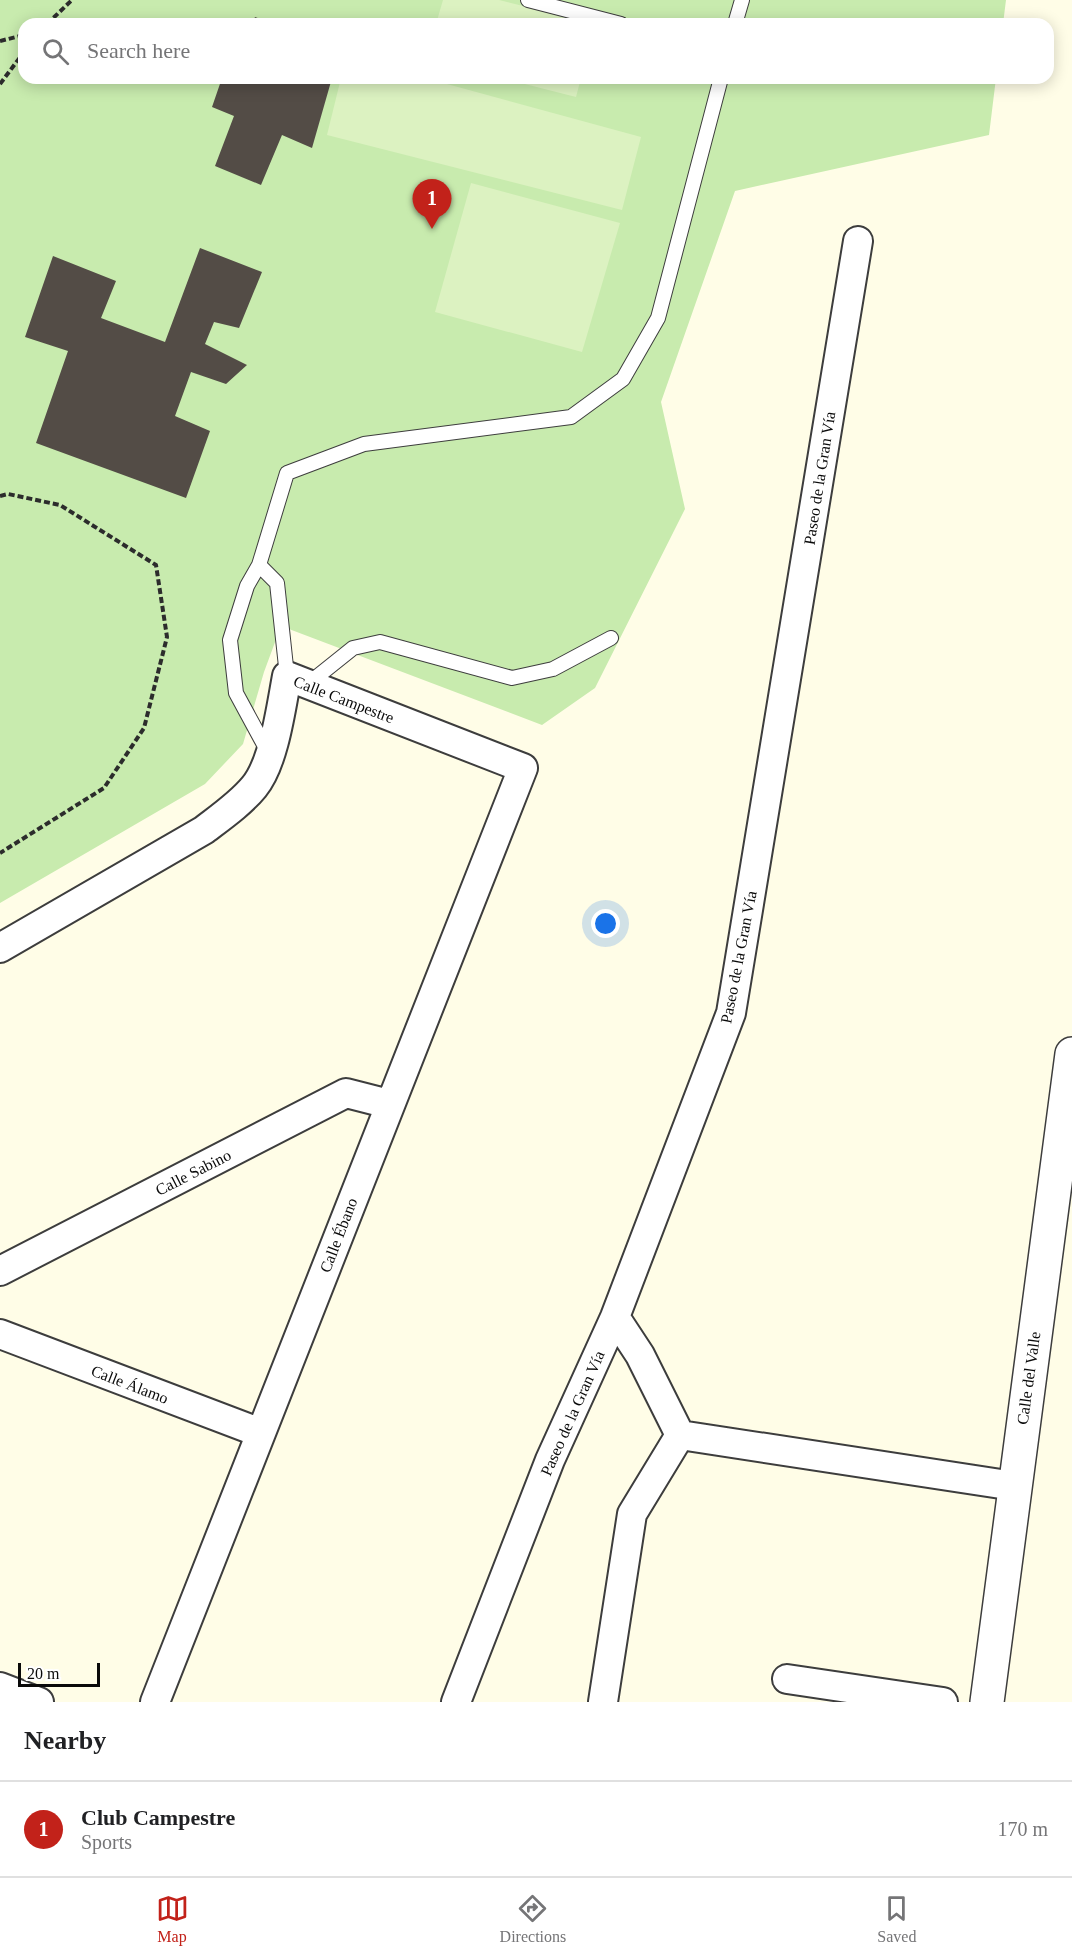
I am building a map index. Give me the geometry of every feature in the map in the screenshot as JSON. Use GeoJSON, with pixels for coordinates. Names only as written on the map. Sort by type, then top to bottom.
{"type":"FeatureCollection","features":[{"type":"Feature","properties":{"kind":"street","name":"Paseo de la Gran Vía"},"geometry":{"type":"LineString","coordinates":[[456,1702],[550,1460],[615,1317],[731,1013],[858,241]]}},
{"type":"Feature","properties":{"kind":"street","name":"Calle Campestre"},"geometry":{"type":"LineString","coordinates":[[0,948],[204,830],[255,786],[270,754],[297,680],[523,768]]}},
{"type":"Feature","properties":{"kind":"street","name":"Calle Ébano"},"geometry":{"type":"LineString","coordinates":[[155,1702],[523,768]]}},
{"type":"Feature","properties":{"kind":"street","name":"Calle del Valle"},"geometry":{"type":"LineString","coordinates":[[987,1702],[1072,1054]]}},
{"type":"Feature","properties":{"kind":"street","name":"Calle Sabino"},"geometry":{"type":"LineString","coordinates":[[0,1271],[346,1093],[389,1104]]}},
{"type":"Feature","properties":{"kind":"street"},"geometry":{"type":"LineString","coordinates":[[615,1317],[640,1355],[680,1436]]}},
{"type":"Feature","properties":{"kind":"street","name":"Calle Álamo"},"geometry":{"type":"LineString","coordinates":[[0,1334],[261,1433]]}},
{"type":"Feature","properties":{"kind":"street"},"geometry":{"type":"LineString","coordinates":[[680,1436],[1014,1486]]}},
{"type":"Feature","properties":{"kind":"street"},"geometry":{"type":"LineString","coordinates":[[603,1702],[632,1514],[680,1436]]}},
{"type":"Feature","properties":{"kind":"street"},"geometry":{"type":"LineString","coordinates":[[787,1679],[943,1702]]}},
{"type":"Feature","properties":{"kind":"street"},"geometry":{"type":"LineString","coordinates":[[0,1687],[39,1702]]}},
{"type":"Feature","properties":{"kind":"lane"},"geometry":{"type":"LineString","coordinates":[[528,0],[598,18]]}},
{"type":"Feature","properties":{"kind":"lane"},"geometry":{"type":"LineString","coordinates":[[737,18],[742,0]]}},
{"type":"Feature","properties":{"kind":"lane"},"geometry":{"type":"LineString","coordinates":[[270,754],[236,693],[230,640],[247,586],[259,565],[287,473],[364,444],[572,417],[623,379],[658,318],[719,84]]}},
{"type":"Feature","properties":{"kind":"lane"},"geometry":{"type":"LineString","coordinates":[[259,565],[277,583],[297,680],[353,648],[380,642],[512,678],[553,669],[611,638]]}},
{"type":"Feature","properties":{"kind":"path"},"geometry":{"type":"LineString","coordinates":[[53,18],[72,0]]}},
{"type":"Feature","properties":{"kind":"path"},"geometry":{"type":"LineString","coordinates":[[0,41],[18,36]]}},
{"type":"Feature","properties":{"kind":"path"},"geometry":{"type":"LineString","coordinates":[[0,84],[18,60]]}},
{"type":"Feature","properties":{"kind":"path"},"geometry":{"type":"LineString","coordinates":[[0,496],[8,494],[60,505],[156,565],[167,637],[144,728],[104,788],[0,853]]}},
{"type":"Feature","properties":{"kind":"green space"},"geometry":{"type":"Polygon","coordinates":[[[0,0],[1006,0],[1004,18],[18,18],[18,84],[995,84],[989,135],[735,191],[661,402],[685,509],[595,688],[542,725],[281,626],[264,672],[243,744],[205,784],[0,903],[0,0]]]}},
{"type":"Feature","properties":{"kind":"green space"},"geometry":{"type":"Polygon","coordinates":[[[443,0],[499,0],[570,18],[438,18],[443,0]]]}},
{"type":"Feature","properties":{"kind":"green space"},"geometry":{"type":"Polygon","coordinates":[[[340,84],[447,84],[641,137],[622,210],[327,135],[340,84]]]}},
{"type":"Feature","properties":{"kind":"green space"},"geometry":{"type":"Polygon","coordinates":[[[525,84],[579,84],[576,97],[525,84]]]}},
{"type":"Feature","properties":{"kind":"green space"},"geometry":{"type":"Polygon","coordinates":[[[471,183],[620,223],[582,352],[435,312],[471,183]]]}},
{"type":"Feature","properties":{"kind":"building"},"geometry":{"type":"Polygon","coordinates":[[[220,84],[330,84],[312,148],[282,135],[261,185],[215,166],[234,116],[212,107],[220,84]]]}},
{"type":"Feature","properties":{"kind":"building"},"geometry":{"type":"Polygon","coordinates":[[[200,248],[262,272],[239,328],[214,322],[205,344],[247,365],[226,384],[191,372],[175,416],[210,431],[186,498],[36,443],[68,351],[25,337],[53,256],[116,281],[101,318],[165,342],[200,248]]]}},
{"type":"Feature","properties":{"kind":"place","name":"Club Campestre"},"geometry":{"type":"Point","coordinates":[432,229]}}]}
